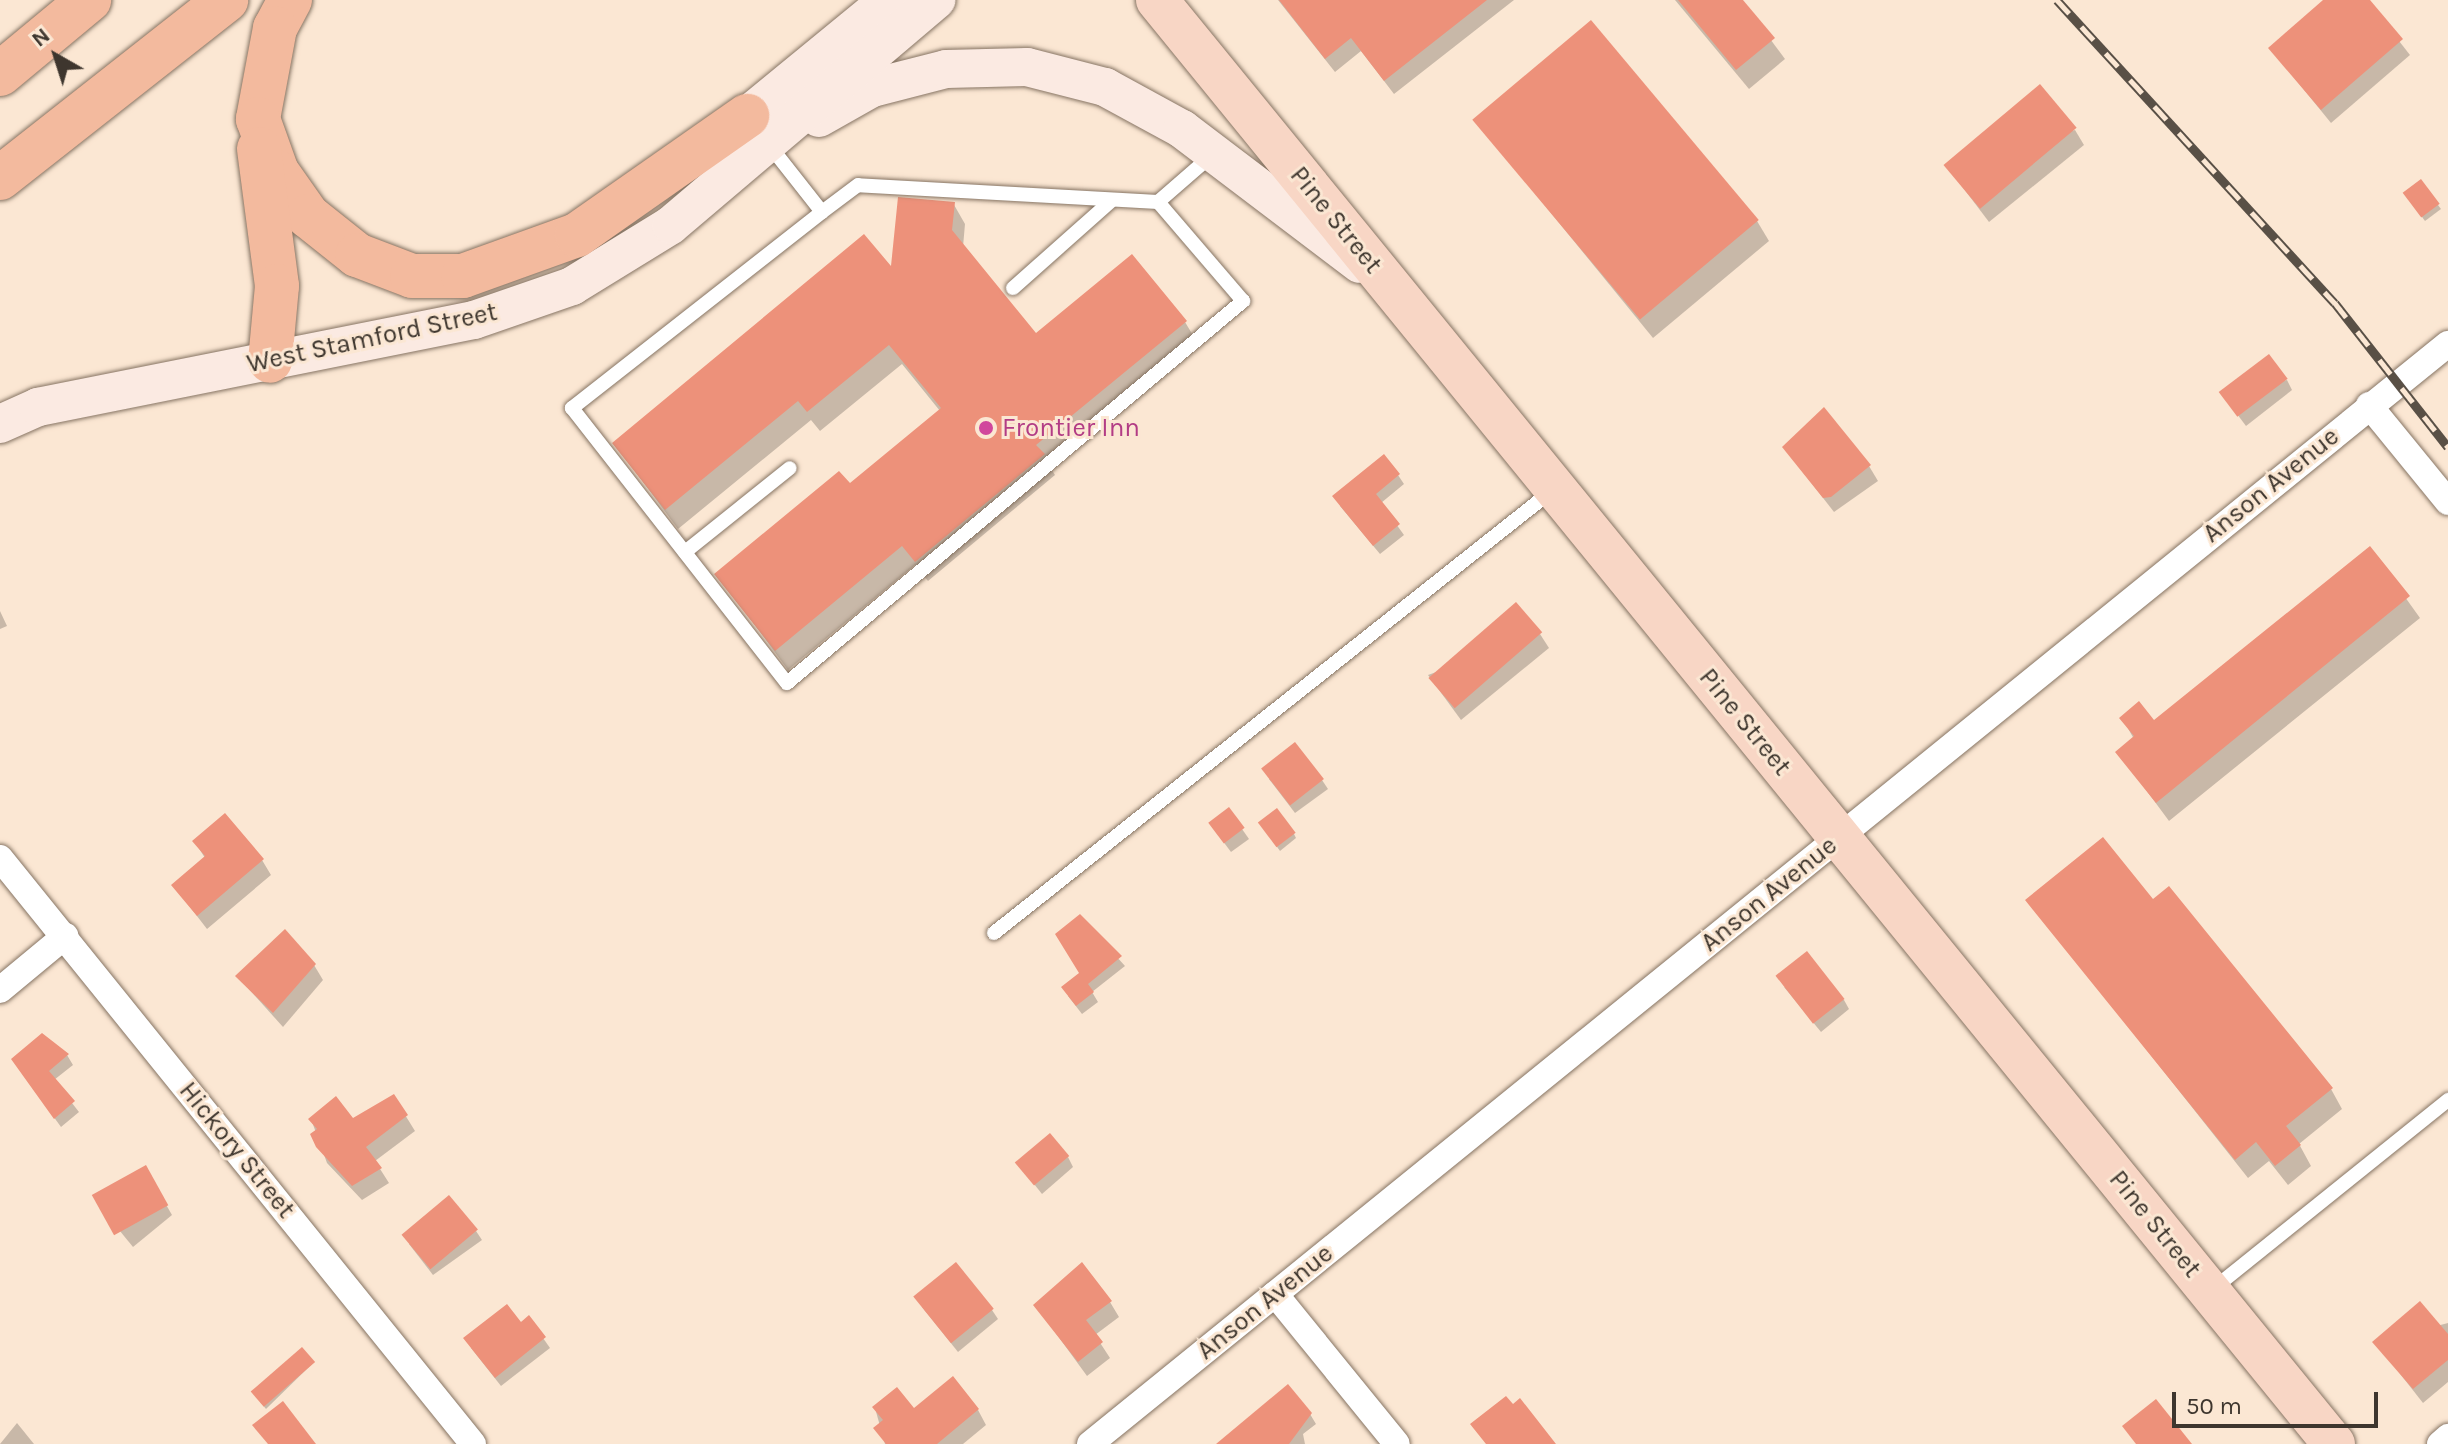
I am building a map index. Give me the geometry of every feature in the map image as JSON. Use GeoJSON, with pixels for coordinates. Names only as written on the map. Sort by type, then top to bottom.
{"type":"FeatureCollection","features":[{"type":"Feature","properties":{"kind":"highway"},"geometry":{"type":"LineString","coordinates":[[0,74],[89,0]]}},
{"type":"Feature","properties":{"kind":"highway"},"geometry":{"type":"LineString","coordinates":[[0,178],[226,0]]}},
{"type":"Feature","properties":{"kind":"highway"},"geometry":{"type":"LineString","coordinates":[[270,361],[277,286],[258,119],[275,28],[290,0]]}},
{"type":"Feature","properties":{"kind":"highway"},"geometry":{"type":"LineString","coordinates":[[258,119],[277,172],[308,216],[357,255],[412,276],[463,276],[577,235],[758,131]]}},
{"type":"Feature","properties":{"kind":"main road"},"geometry":{"type":"LineString","coordinates":[[758,131],[859,0]]}},
{"type":"Feature","properties":{"kind":"main road"},"geometry":{"type":"LineString","coordinates":[[801,74],[888,0]]}},
{"type":"Feature","properties":{"kind":"main road","name":"West Stamford Street"},"geometry":{"type":"LineString","coordinates":[[0,424],[38,407],[474,320],[572,286],[671,225],[758,131],[817,96],[936,0]]}},
{"type":"Feature","properties":{"kind":"main road","name":"Pine Street"},"geometry":{"type":"LineString","coordinates":[[1157,0],[2334,1444]]}},
{"type":"Feature","properties":{"kind":"main road"},"geometry":{"type":"LineString","coordinates":[[758,131],[872,88],[946,69],[1027,67],[1105,87],[1214,153],[1391,288]]}},
{"type":"Feature","properties":{"kind":"street","name":"Anson Avenue"},"geometry":{"type":"LineString","coordinates":[[1090,1444],[2448,344]]}},
{"type":"Feature","properties":{"kind":"street"},"geometry":{"type":"LineString","coordinates":[[2369,405],[2448,502]]}},
{"type":"Feature","properties":{"kind":"street","name":"Hickory Street"},"geometry":{"type":"LineString","coordinates":[[0,858],[473,1444]]}},
{"type":"Feature","properties":{"kind":"street"},"geometry":{"type":"LineString","coordinates":[[0,990],[65,936]]}},
{"type":"Feature","properties":{"kind":"street"},"geometry":{"type":"LineString","coordinates":[[1275,1294],[1397,1444]]}},
{"type":"Feature","properties":{"kind":"street"},"geometry":{"type":"LineString","coordinates":[[2440,1444],[2448,1437]]}},
{"type":"Feature","properties":{"kind":"lane"},"geometry":{"type":"LineString","coordinates":[[758,131],[822,212]]}},
{"type":"Feature","properties":{"kind":"lane"},"geometry":{"type":"LineString","coordinates":[[1158,202],[1243,301],[787,683],[572,408],[858,185],[1158,202],[1214,153]]}},
{"type":"Feature","properties":{"kind":"lane"},"geometry":{"type":"LineString","coordinates":[[1013,288],[1111,201]]}},
{"type":"Feature","properties":{"kind":"lane"},"geometry":{"type":"LineString","coordinates":[[685,552],[790,468]]}},
{"type":"Feature","properties":{"kind":"lane"},"geometry":{"type":"LineString","coordinates":[[994,933],[1553,489]]}},
{"type":"Feature","properties":{"kind":"lane"},"geometry":{"type":"LineString","coordinates":[[2210,1292],[2448,1100]]}},
{"type":"Feature","properties":{"kind":"building"},"geometry":{"type":"Polygon","coordinates":[[[1279,0],[1487,0],[1384,81],[1351,38],[1325,59],[1279,0]]]}},
{"type":"Feature","properties":{"kind":"building"},"geometry":{"type":"Polygon","coordinates":[[[1678,0],[1743,0],[1775,38],[1736,70],[1678,0]]]}},
{"type":"Feature","properties":{"kind":"building"},"geometry":{"type":"Polygon","coordinates":[[[2323,0],[2370,0],[2403,39],[2321,110],[2268,48],[2323,0]]]}},
{"type":"Feature","properties":{"kind":"building"},"geometry":{"type":"Polygon","coordinates":[[[1591,20],[1759,220],[1640,320],[1472,120],[1591,20]]]}},
{"type":"Feature","properties":{"kind":"building"},"geometry":{"type":"Polygon","coordinates":[[[2040,84],[2077,128],[1980,209],[1943,165],[2040,84]]]}},
{"type":"Feature","properties":{"kind":"building"},"geometry":{"type":"Polygon","coordinates":[[[2421,179],[2440,204],[2421,218],[2403,193],[2421,179]]]}},
{"type":"Feature","properties":{"kind":"building","name":"Frontier Inn"},"geometry":{"type":"Polygon","coordinates":[[[898,197],[955,202],[952,230],[1036,333],[1132,254],[1187,321],[1036,445],[1045,454],[915,562],[902,546],[775,651],[714,574],[839,471],[850,483],[941,408],[889,345],[807,412],[798,401],[665,510],[612,443],[864,234],[891,266],[898,197]]]}},
{"type":"Feature","properties":{"kind":"building"},"geometry":{"type":"Polygon","coordinates":[[[2269,354],[2288,379],[2237,417],[2219,392],[2269,354]]]}},
{"type":"Feature","properties":{"kind":"building"},"geometry":{"type":"Polygon","coordinates":[[[1824,407],[1871,465],[1831,497],[1823,498],[1782,447],[1824,407]]]}},
{"type":"Feature","properties":{"kind":"building"},"geometry":{"type":"Polygon","coordinates":[[[1384,454],[1400,474],[1376,494],[1400,524],[1373,546],[1332,496],[1384,454]]]}},
{"type":"Feature","properties":{"kind":"building"},"geometry":{"type":"Polygon","coordinates":[[[2370,546],[2410,596],[2156,803],[2115,752],[2134,736],[2119,718],[2139,701],[2154,720],[2370,546]]]}},
{"type":"Feature","properties":{"kind":"building"},"geometry":{"type":"Polygon","coordinates":[[[1516,602],[1542,632],[1455,708],[1428,678],[1516,602]]]}},
{"type":"Feature","properties":{"kind":"building"},"geometry":{"type":"Polygon","coordinates":[[[1295,742],[1324,779],[1290,806],[1261,768],[1295,742]]]}},
{"type":"Feature","properties":{"kind":"building"},"geometry":{"type":"Polygon","coordinates":[[[1229,807],[1245,828],[1224,843],[1208,823],[1229,807]]]}},
{"type":"Feature","properties":{"kind":"building"},"geometry":{"type":"Polygon","coordinates":[[[1277,808],[1296,833],[1276,847],[1258,822],[1277,808]]]}},
{"type":"Feature","properties":{"kind":"building"},"geometry":{"type":"Polygon","coordinates":[[[225,813],[264,859],[197,916],[171,885],[205,856],[192,841],[225,813]]]}},
{"type":"Feature","properties":{"kind":"building"},"geometry":{"type":"Polygon","coordinates":[[[2103,837],[2153,899],[2169,886],[2333,1088],[2286,1126],[2301,1145],[2275,1166],[2256,1142],[2235,1160],[2025,900],[2103,837]]]}},
{"type":"Feature","properties":{"kind":"building"},"geometry":{"type":"Polygon","coordinates":[[[1080,914],[1122,956],[1088,984],[1094,992],[1076,1006],[1061,987],[1079,973],[1055,934],[1080,914]]]}},
{"type":"Feature","properties":{"kind":"building"},"geometry":{"type":"Polygon","coordinates":[[[285,929],[316,964],[273,1013],[235,976],[285,929]]]}},
{"type":"Feature","properties":{"kind":"building"},"geometry":{"type":"Polygon","coordinates":[[[1807,951],[1845,999],[1813,1024],[1775,976],[1807,951]]]}},
{"type":"Feature","properties":{"kind":"building"},"geometry":{"type":"Polygon","coordinates":[[[42,1033],[69,1054],[49,1071],[75,1101],[54,1119],[11,1059],[42,1033]]]}},
{"type":"Feature","properties":{"kind":"building"},"geometry":{"type":"Polygon","coordinates":[[[394,1094],[408,1115],[366,1147],[382,1168],[352,1186],[316,1147],[310,1134],[317,1129],[308,1119],[336,1096],[353,1118],[394,1094]]]}},
{"type":"Feature","properties":{"kind":"building"},"geometry":{"type":"Polygon","coordinates":[[[1050,1133],[1069,1156],[1034,1186],[1015,1163],[1050,1133]]]}},
{"type":"Feature","properties":{"kind":"building"},"geometry":{"type":"Polygon","coordinates":[[[146,1165],[168,1205],[114,1235],[92,1195],[146,1165]]]}},
{"type":"Feature","properties":{"kind":"building"},"geometry":{"type":"Polygon","coordinates":[[[449,1195],[478,1229],[430,1269],[402,1235],[449,1195]]]}},
{"type":"Feature","properties":{"kind":"building"},"geometry":{"type":"Polygon","coordinates":[[[956,1262],[994,1309],[951,1343],[913,1297],[956,1262]]]}},
{"type":"Feature","properties":{"kind":"building"},"geometry":{"type":"Polygon","coordinates":[[[1082,1262],[1112,1301],[1086,1320],[1103,1342],[1078,1362],[1033,1305],[1082,1262]]]}},
{"type":"Feature","properties":{"kind":"building"},"geometry":{"type":"Polygon","coordinates":[[[2420,1301],[2448,1334],[2448,1360],[2413,1389],[2372,1342],[2420,1301]]]}},
{"type":"Feature","properties":{"kind":"building"},"geometry":{"type":"Polygon","coordinates":[[[507,1304],[521,1322],[529,1315],[546,1337],[495,1378],[463,1338],[507,1304]]]}},
{"type":"Feature","properties":{"kind":"building"},"geometry":{"type":"Polygon","coordinates":[[[302,1347],[315,1362],[264,1407],[251,1392],[302,1347]]]}},
{"type":"Feature","properties":{"kind":"building"},"geometry":{"type":"Polygon","coordinates":[[[953,1376],[979,1409],[937,1444],[886,1444],[873,1428],[883,1420],[872,1407],[897,1387],[914,1408],[953,1376]]]}},
{"type":"Feature","properties":{"kind":"building"},"geometry":{"type":"Polygon","coordinates":[[[1288,1384],[1312,1413],[1289,1444],[1216,1444],[1288,1384]]]}},
{"type":"Feature","properties":{"kind":"building"},"geometry":{"type":"Polygon","coordinates":[[[1506,1396],[1513,1404],[1520,1398],[1556,1444],[1486,1444],[1470,1424],[1506,1396]]]}},
{"type":"Feature","properties":{"kind":"building"},"geometry":{"type":"Polygon","coordinates":[[[2156,1399],[2192,1444],[2136,1444],[2122,1426],[2156,1399]]]}},
{"type":"Feature","properties":{"kind":"building"},"geometry":{"type":"Polygon","coordinates":[[[283,1401],[316,1444],[268,1444],[252,1425],[283,1401]]]}},
{"type":"Feature","properties":{"kind":"railway"},"geometry":{"type":"LineString","coordinates":[[2057,0],[2335,303],[2448,447]]}},
{"type":"Feature","properties":{"kind":"place","name":"Frontier Inn"},"geometry":{"type":"Point","coordinates":[986,428]}}]}
